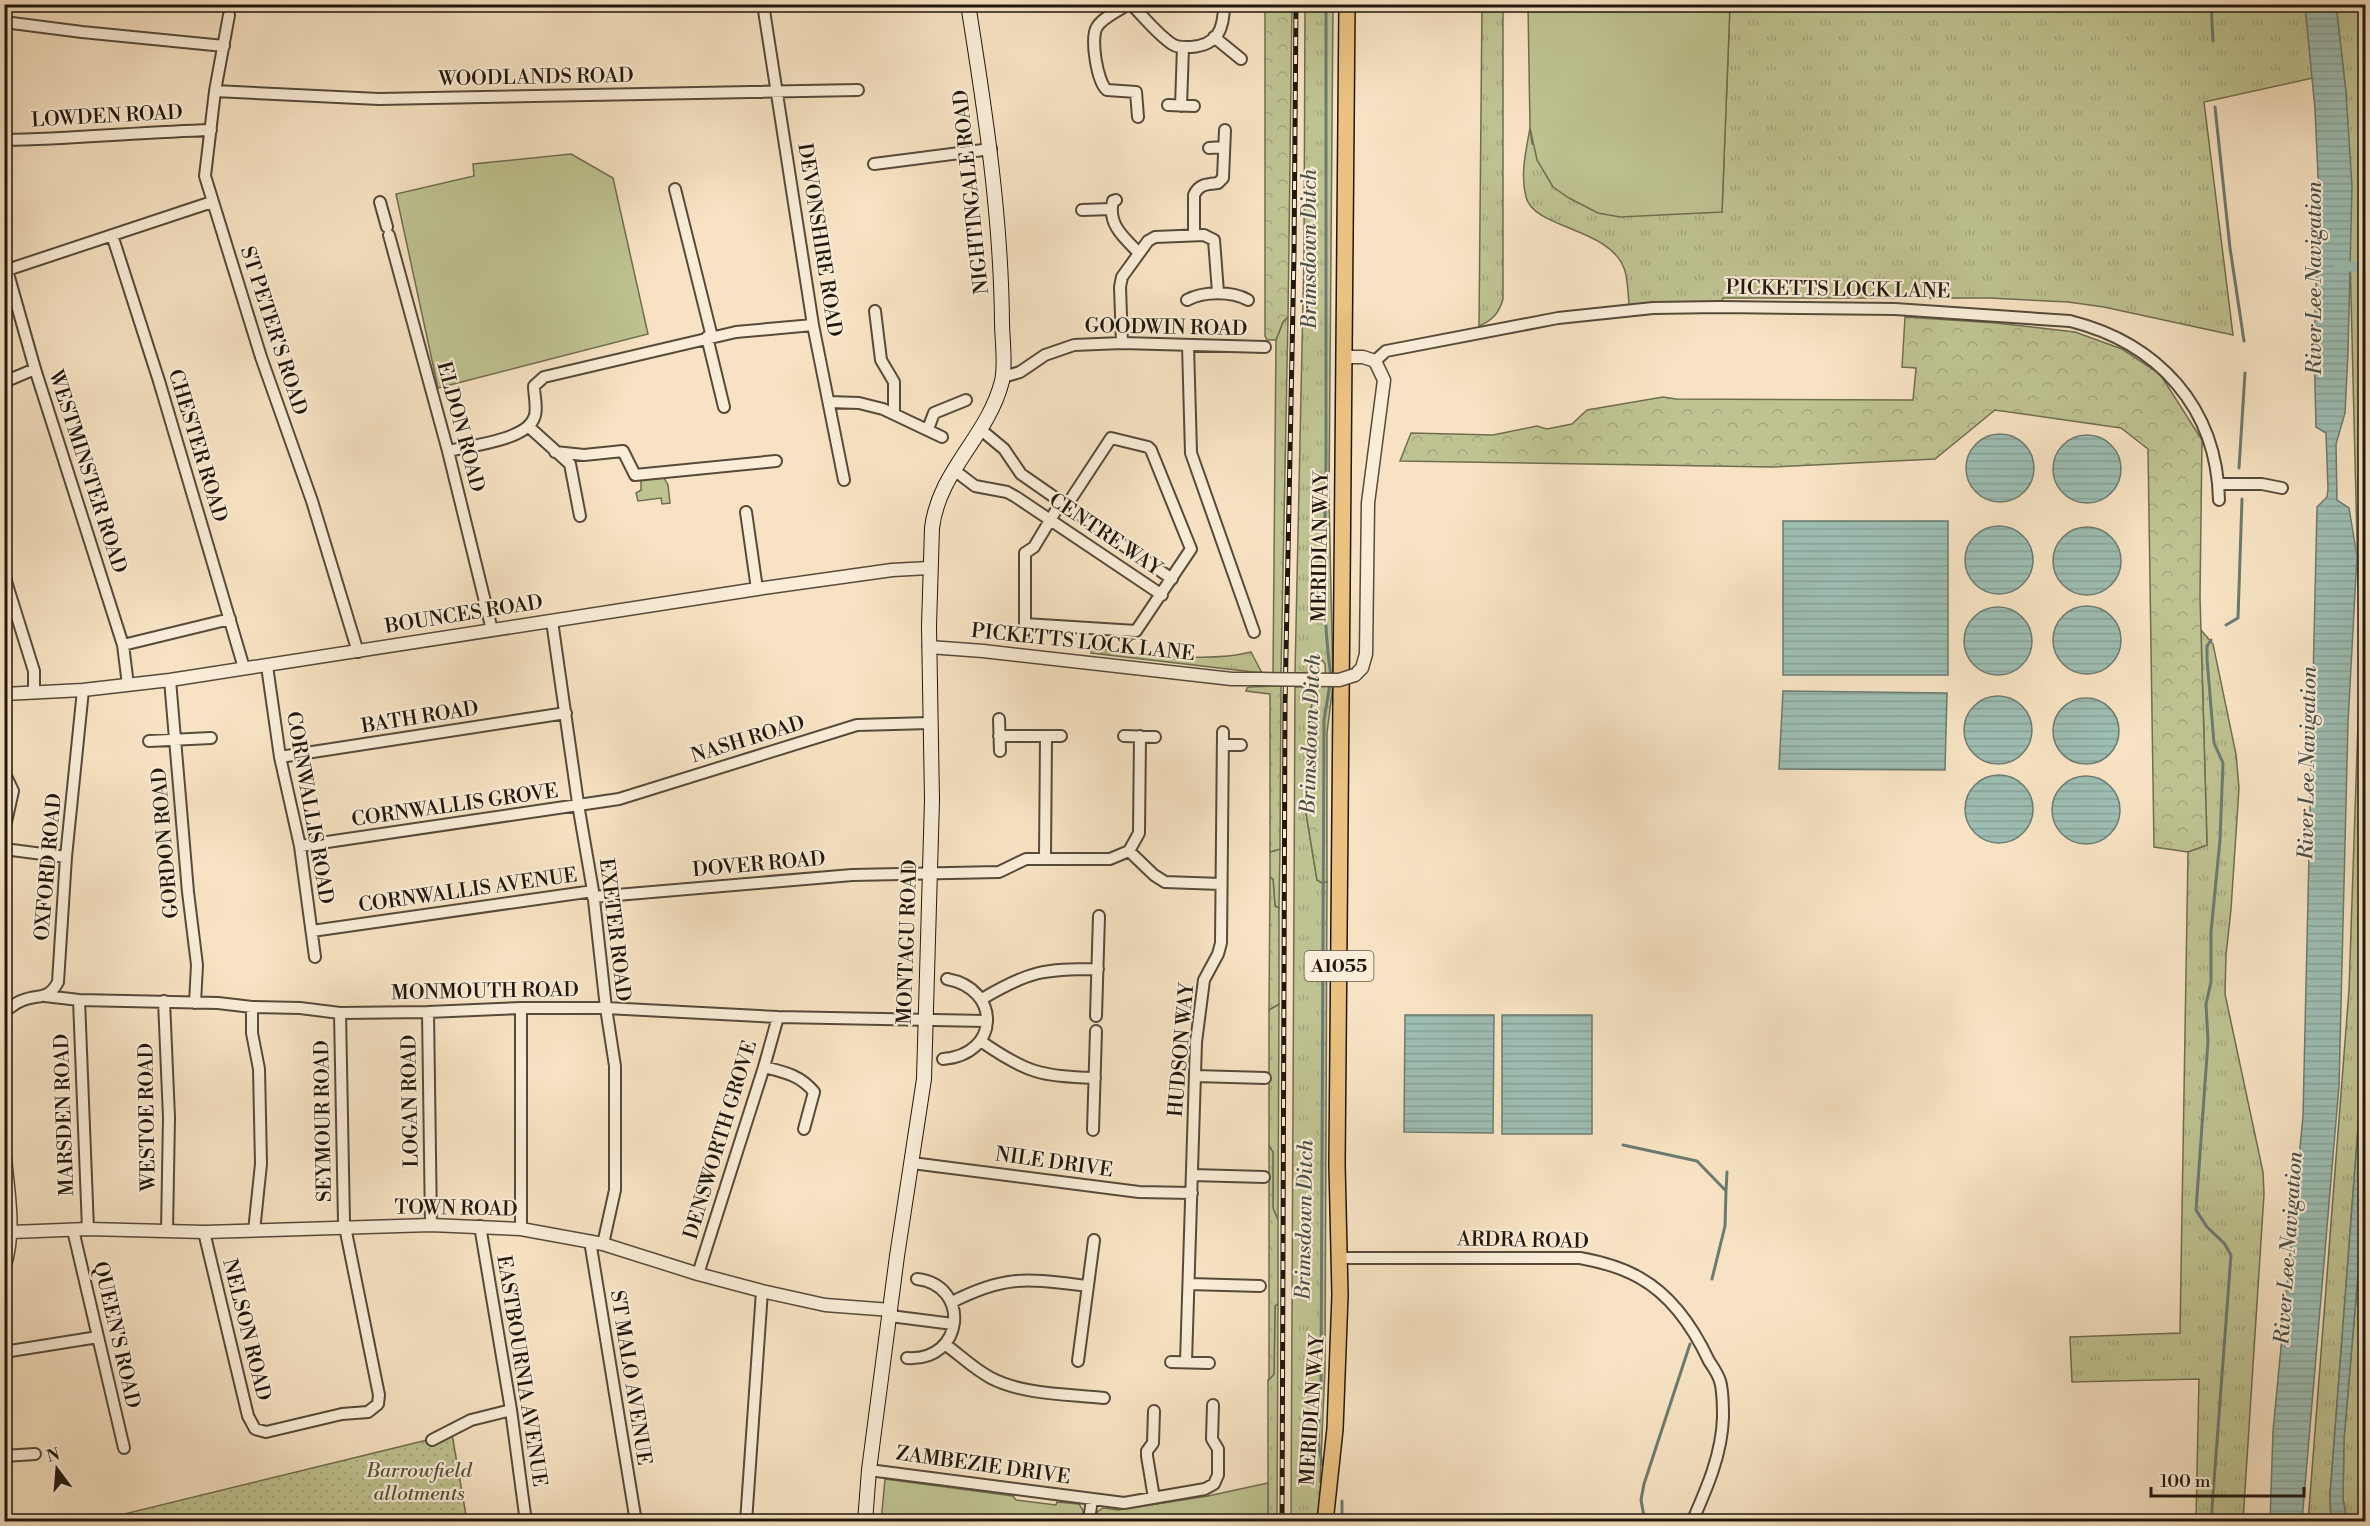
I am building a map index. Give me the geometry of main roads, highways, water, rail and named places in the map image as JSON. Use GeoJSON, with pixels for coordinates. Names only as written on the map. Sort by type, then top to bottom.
{"type":"FeatureCollection","features":[{"type":"Feature","properties":{"kind":"main road","name":"NIGHTINGALE ROAD"},"geometry":{"type":"LineString","coordinates":[[968,4],[991,149],[1000,260],[1003,377]]}},
{"type":"Feature","properties":{"kind":"main road","name":"MERIDIAN WAY"},"geometry":{"type":"LineString","coordinates":[[1326,1521],[1335,1429],[1340,1258],[1337,1164],[1347,4]]}},
{"type":"Feature","properties":{"kind":"main road","name":"MONTAGU ROAD"},"geometry":{"type":"LineString","coordinates":[[865,1521],[869,1470],[924,1079],[932,800],[929,568],[932,528],[937,501],[992,408],[1003,377]]}},
{"type":"Feature","properties":{"kind":"water"},"geometry":{"type":"Polygon","coordinates":[[[2336,4],[2346,93],[2352,186],[2348,353],[2345,413],[2336,444],[2337,500],[2349,508],[2357,556],[2348,723],[2339,1086],[2302,1521],[2270,1522],[2273,1431],[2303,1116],[2317,507],[2327,497],[2328,489],[2326,433],[2316,427],[2314,344],[2319,198],[2315,109],[2305,5],[2336,4]]]}},
{"type":"Feature","properties":{"kind":"water"},"geometry":{"type":"Polygon","coordinates":[[[2007,434],[2019,440],[2028,449],[2034,461],[2032,481],[2024,492],[2007,502],[1993,502],[1976,492],[1968,481],[1966,461],[1976,444],[1987,436],[2007,434]]]}},
{"type":"Feature","properties":{"kind":"water"},"geometry":{"type":"Polygon","coordinates":[[[2087,435],[2100,438],[2111,445],[2118,456],[2121,469],[2118,482],[2111,493],[2100,500],[2087,503],[2074,500],[2063,493],[2056,482],[2053,469],[2056,456],[2063,445],[2074,438],[2087,435]]]}},
{"type":"Feature","properties":{"kind":"water"},"geometry":{"type":"Polygon","coordinates":[[[1783,521],[1948,521],[1948,675],[1783,675],[1783,521]]]}},
{"type":"Feature","properties":{"kind":"water"},"geometry":{"type":"Polygon","coordinates":[[[1999,526],[2012,528],[2023,536],[2031,547],[2033,560],[2031,573],[2023,584],[2012,592],[1999,594],[1986,592],[1975,584],[1967,573],[1965,560],[1967,547],[1975,536],[1986,528],[1999,526]]]}},
{"type":"Feature","properties":{"kind":"water"},"geometry":{"type":"Polygon","coordinates":[[[2094,527],[2106,533],[2115,542],[2121,554],[2119,574],[2111,585],[2094,595],[2080,595],[2063,585],[2055,574],[2053,554],[2063,537],[2074,529],[2094,527]]]}},
{"type":"Feature","properties":{"kind":"water"},"geometry":{"type":"Polygon","coordinates":[[[2080,606],[2094,606],[2106,611],[2116,621],[2121,640],[2116,659],[2106,669],[2094,674],[2080,674],[2068,669],[2058,659],[2053,647],[2053,633],[2058,621],[2068,611],[2080,606]]]}},
{"type":"Feature","properties":{"kind":"water"},"geometry":{"type":"Polygon","coordinates":[[[1998,607],[2011,609],[2022,617],[2030,628],[2032,641],[2030,654],[2022,665],[2011,673],[1998,675],[1985,673],[1974,665],[1966,654],[1964,641],[1966,628],[1974,617],[1985,609],[1998,607]]]}},
{"type":"Feature","properties":{"kind":"water"},"geometry":{"type":"Polygon","coordinates":[[[1783,691],[1947,693],[1945,770],[1779,769],[1783,691]]]}},
{"type":"Feature","properties":{"kind":"water"},"geometry":{"type":"Polygon","coordinates":[[[1998,696],[2011,699],[2022,706],[2029,717],[2032,730],[2029,743],[2022,754],[2011,761],[1998,764],[1985,761],[1974,754],[1967,743],[1964,730],[1967,717],[1974,706],[1985,699],[1998,696]]]}},
{"type":"Feature","properties":{"kind":"water"},"geometry":{"type":"Polygon","coordinates":[[[2079,698],[2093,698],[2105,703],[2114,712],[2119,731],[2117,744],[2110,755],[2093,764],[2079,764],[2067,759],[2058,750],[2053,738],[2053,724],[2058,712],[2067,703],[2079,698]]]}},
{"type":"Feature","properties":{"kind":"water"},"geometry":{"type":"Polygon","coordinates":[[[1999,775],[2012,777],[2023,785],[2031,796],[2033,809],[2031,822],[2023,833],[2012,841],[1999,843],[1986,841],[1975,833],[1967,822],[1965,809],[1967,796],[1975,785],[1986,777],[1999,775]]]}},
{"type":"Feature","properties":{"kind":"water"},"geometry":{"type":"Polygon","coordinates":[[[2086,776],[2099,779],[2110,786],[2117,797],[2120,810],[2117,823],[2110,834],[2099,841],[2086,844],[2073,841],[2062,834],[2055,823],[2052,810],[2055,797],[2062,786],[2073,779],[2086,776]]]}},
{"type":"Feature","properties":{"kind":"water"},"geometry":{"type":"Polygon","coordinates":[[[1405,1015],[1494,1015],[1493,1133],[1404,1132],[1405,1015]]]}},
{"type":"Feature","properties":{"kind":"water"},"geometry":{"type":"Polygon","coordinates":[[[1502,1015],[1592,1015],[1592,1134],[1502,1134],[1502,1015]]]}},
{"type":"Feature","properties":{"kind":"water"},"geometry":{"type":"Polygon","coordinates":[[[2365,1036],[2365,1193],[2344,1439],[2343,1499],[2347,1521],[2331,1521],[2330,1496],[2365,1036]]]}},
{"type":"Feature","properties":{"kind":"waterway","name":"Brimsdown Ditch"},"geometry":{"type":"LineString","coordinates":[[1326,4],[1324,564],[1331,677]]}},
{"type":"Feature","properties":{"kind":"waterway"},"geometry":{"type":"LineString","coordinates":[[2211,4],[2213,41]]}},
{"type":"Feature","properties":{"kind":"waterway"},"geometry":{"type":"LineString","coordinates":[[2215,107],[2230,248],[2244,341]]}},
{"type":"Feature","properties":{"kind":"waterway"},"geometry":{"type":"LineString","coordinates":[[2339,267],[2366,266]]}},
{"type":"Feature","properties":{"kind":"waterway"},"geometry":{"type":"LineString","coordinates":[[2239,468],[2245,373]]}},
{"type":"Feature","properties":{"kind":"waterway"},"geometry":{"type":"LineString","coordinates":[[2226,625],[2238,618],[2242,499]]}},
{"type":"Feature","properties":{"kind":"waterway"},"geometry":{"type":"LineString","coordinates":[[2211,640],[2207,646],[2207,659],[2214,743],[2223,763],[2220,840],[2211,932],[2211,982],[2206,1004],[2208,1041],[2196,1210],[2207,1227],[2224,1243],[2231,1255],[2211,1522]]}},
{"type":"Feature","properties":{"kind":"waterway","name":"Brimsdown Ditch"},"geometry":{"type":"LineString","coordinates":[[1322,1464],[1318,1441],[1321,1380],[1324,720],[1330,684]]}},
{"type":"Feature","properties":{"kind":"waterway"},"geometry":{"type":"LineString","coordinates":[[1623,1145],[1697,1161],[1726,1191],[1725,1226],[1712,1279]]}},
{"type":"Feature","properties":{"kind":"waterway"},"geometry":{"type":"LineString","coordinates":[[1726,1191],[1727,1172]]}},
{"type":"Feature","properties":{"kind":"waterway"},"geometry":{"type":"LineString","coordinates":[[1645,1522],[1641,1500],[1644,1484],[1690,1344]]}},
{"type":"Feature","properties":{"kind":"waterway","name":"Brimsdown Ditch"},"geometry":{"type":"LineString","coordinates":[[1342,1501],[1342,1522]]}},
{"type":"Feature","properties":{"kind":"railway"},"geometry":{"type":"LineString","coordinates":[[1282,1522],[1285,703],[1294,254],[1296,4]]}},
{"type":"Feature","properties":{"kind":"water label","name":"River Lee Navigation"},"geometry":{"type":"Point","coordinates":[2315,278]}},
{"type":"Feature","properties":{"kind":"water label","name":"River Lee Navigation"},"geometry":{"type":"Point","coordinates":[2308,763]}},
{"type":"Feature","properties":{"kind":"water label","name":"River Lee Navigation"},"geometry":{"type":"Point","coordinates":[2289,1248]}},
{"type":"Feature","properties":{"kind":"park label","name":"Barrowfield allotments"},"geometry":{"type":"Point","coordinates":[419,1482]}}]}
